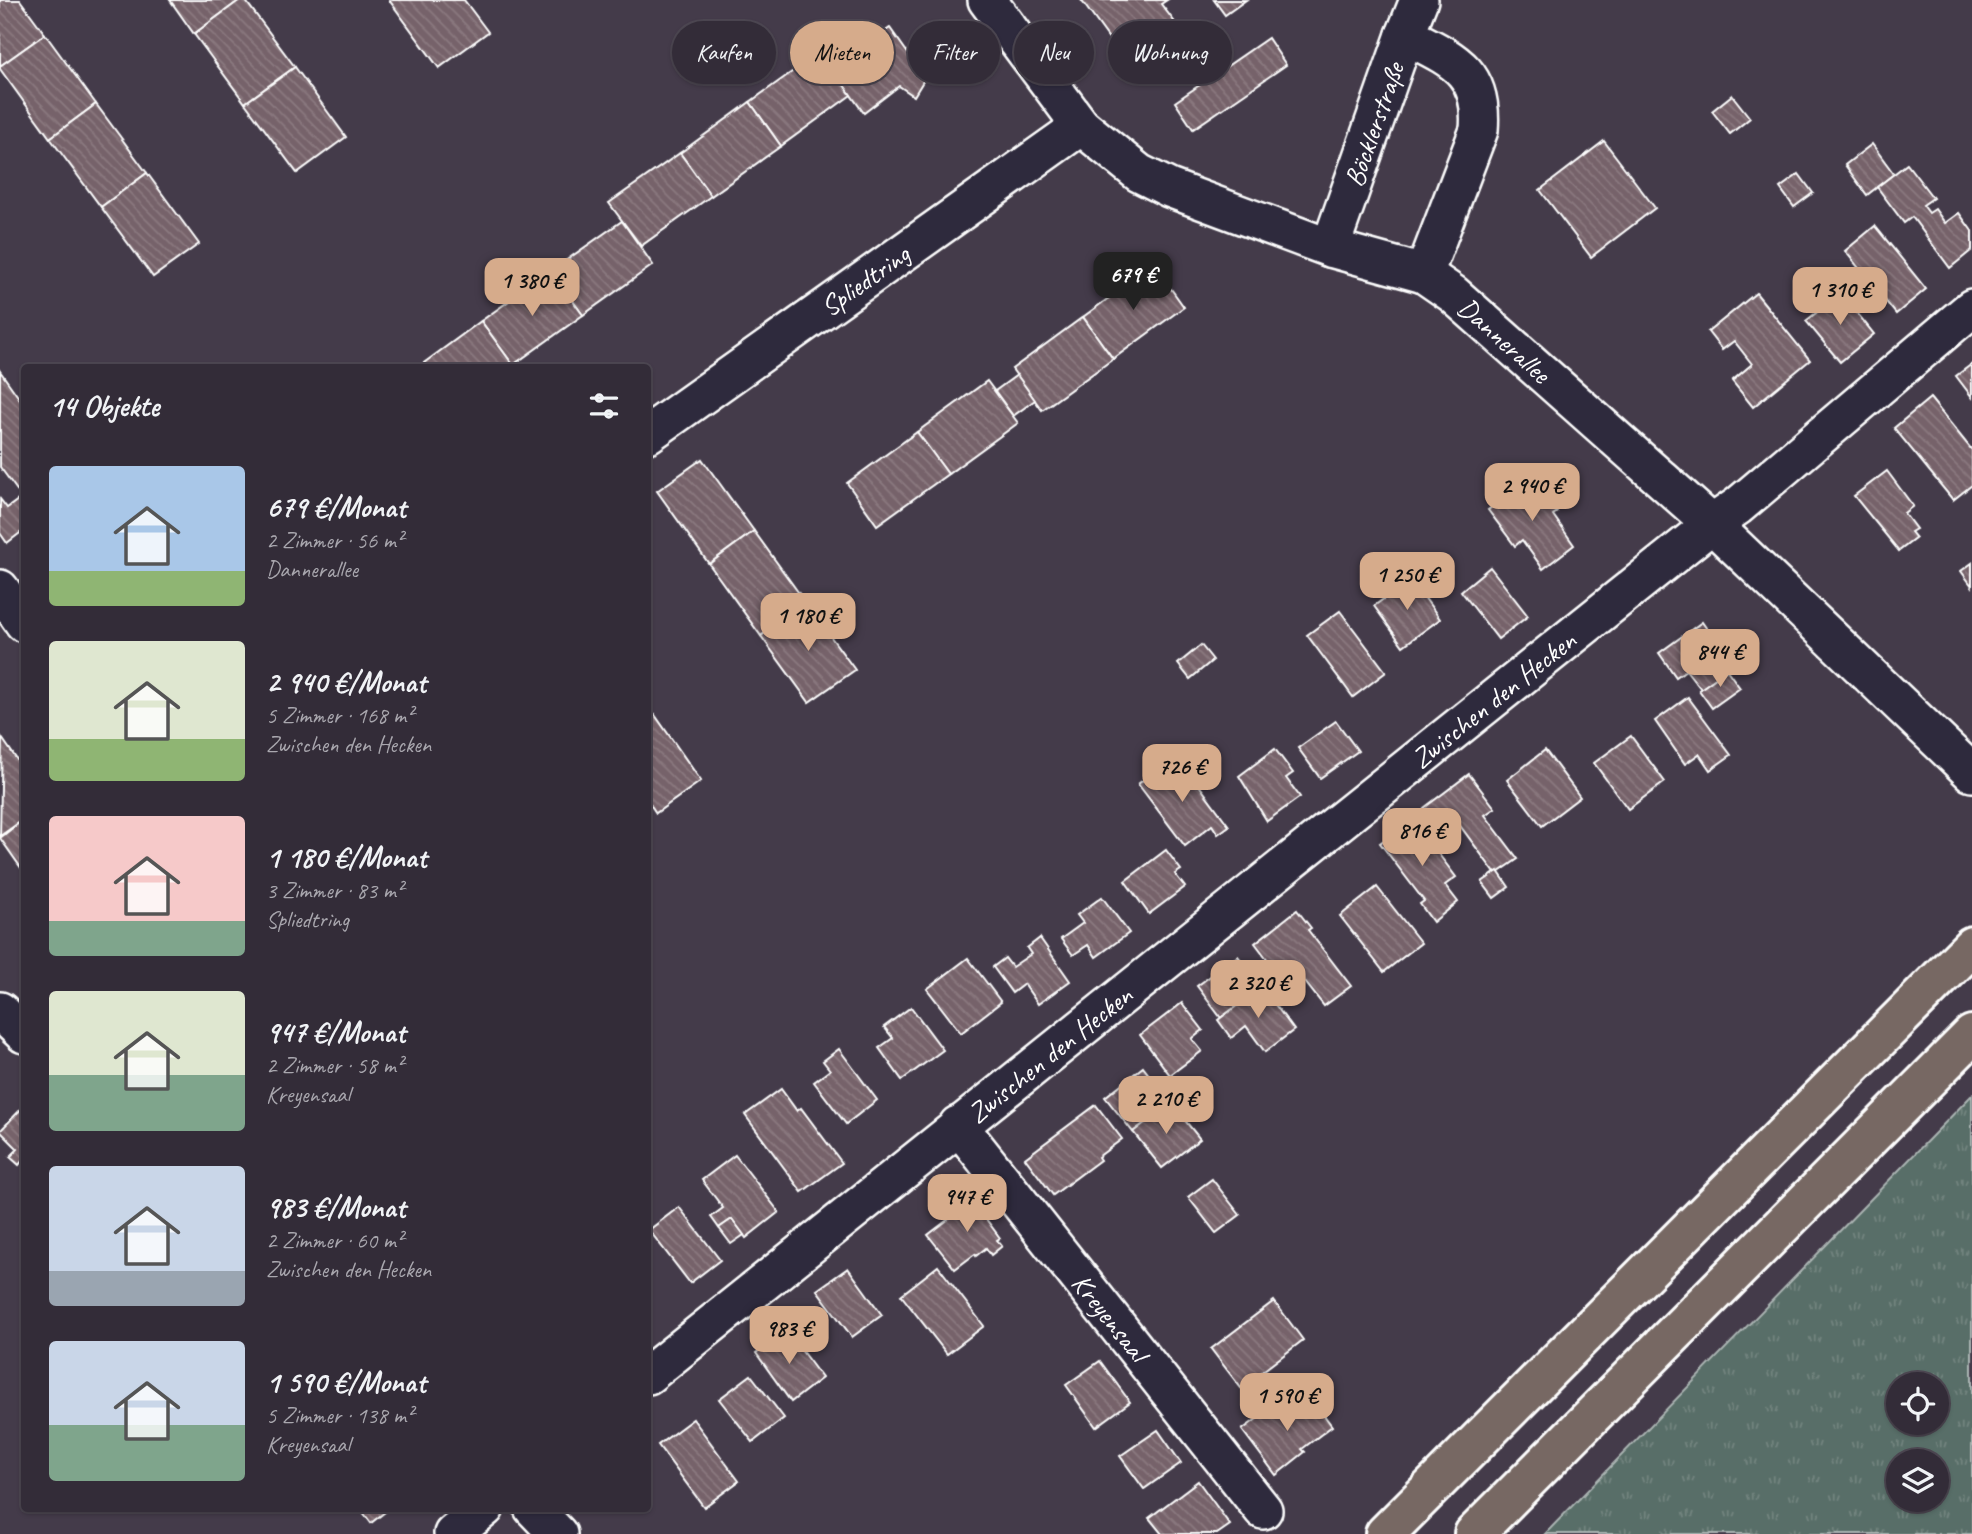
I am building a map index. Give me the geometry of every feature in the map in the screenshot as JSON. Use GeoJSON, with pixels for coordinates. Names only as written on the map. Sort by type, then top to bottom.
{"type":"FeatureCollection","features":[{"type":"Feature","properties":{"kind":"highway"},"geometry":{"type":"LineString","coordinates":[[1385,1534],[1972,946]]}},
{"type":"Feature","properties":{"kind":"highway"},"geometry":{"type":"LineString","coordinates":[[1474,1534],[1972,1035]]}},
{"type":"Feature","properties":{"kind":"street","name":"Dannerallee"},"geometry":{"type":"LineString","coordinates":[[988,0],[1080,126],[1139,173],[1169,188],[1330,248],[1424,274],[1478,315],[1712,524],[1972,773]]}},
{"type":"Feature","properties":{"kind":"street","name":"Böcklerstraße"},"geometry":{"type":"LineString","coordinates":[[1330,248],[1419,0]]}},
{"type":"Feature","properties":{"kind":"street"},"geometry":{"type":"LineString","coordinates":[[1405,35],[1450,58],[1465,72],[1476,89],[1481,109],[1479,130],[1424,274]]}},
{"type":"Feature","properties":{"kind":"street","name":"Spliedtring"},"geometry":{"type":"LineString","coordinates":[[651,432],[1080,126]]}},
{"type":"Feature","properties":{"kind":"street","name":"Zwischen den Hecken"},"geometry":{"type":"LineString","coordinates":[[651,1373],[958,1125],[1738,506],[1972,308]]}},
{"type":"Feature","properties":{"kind":"street"},"geometry":{"type":"LineString","coordinates":[[0,589],[21,619]]}},
{"type":"Feature","properties":{"kind":"street"},"geometry":{"type":"LineString","coordinates":[[0,1011],[21,1031]]}},
{"type":"Feature","properties":{"kind":"street","name":"Kreyensaal"},"geometry":{"type":"LineString","coordinates":[[958,1125],[1264,1510]]}},
{"type":"Feature","properties":{"kind":"street"},"geometry":{"type":"LineString","coordinates":[[453,1534],[480,1512]]}},
{"type":"Feature","properties":{"kind":"street"},"geometry":{"type":"LineString","coordinates":[[537,1512],[558,1534]]}},
{"type":"Feature","properties":{"kind":"green space"},"geometry":{"type":"Polygon","coordinates":[[[1972,1095],[1972,1534],[1545,1534],[1972,1095]]]}},
{"type":"Feature","properties":{"kind":"building"},"geometry":{"type":"Polygon","coordinates":[[[0,0],[20,0],[45,34],[0,66],[0,0]]]}},
{"type":"Feature","properties":{"kind":"building"},"geometry":{"type":"Polygon","coordinates":[[[170,0],[240,0],[194,34],[170,0]]]}},
{"type":"Feature","properties":{"kind":"building"},"geometry":{"type":"Polygon","coordinates":[[[240,0],[245,0],[295,67],[245,103],[194,34],[240,0]]]}},
{"type":"Feature","properties":{"kind":"building"},"geometry":{"type":"Polygon","coordinates":[[[389,0],[464,0],[488,32],[439,68],[389,0]]]}},
{"type":"Feature","properties":{"kind":"building"},"geometry":{"type":"Polygon","coordinates":[[[1081,0],[1167,0],[1161,4],[1174,21],[1108,21],[1108,37],[1081,0]]]}},
{"type":"Feature","properties":{"kind":"building"},"geometry":{"type":"Polygon","coordinates":[[[1214,0],[1246,0],[1225,15],[1214,0]]]}},
{"type":"Feature","properties":{"kind":"building"},"geometry":{"type":"Polygon","coordinates":[[[45,34],[96,104],[50,138],[0,69],[0,66],[45,34]]]}},
{"type":"Feature","properties":{"kind":"building"},"geometry":{"type":"Polygon","coordinates":[[[894,34],[908,54],[908,84],[921,84],[914,96],[899,86],[864,113],[843,84],[894,84],[894,34]]]}},
{"type":"Feature","properties":{"kind":"building"},"geometry":{"type":"Polygon","coordinates":[[[1268,38],[1286,65],[1193,129],[1175,102],[1201,84],[1232,84],[1232,63],[1268,38]]]}},
{"type":"Feature","properties":{"kind":"building"},"geometry":{"type":"Polygon","coordinates":[[[295,67],[346,137],[297,173],[245,103],[295,67]]]}},
{"type":"Feature","properties":{"kind":"building"},"geometry":{"type":"Polygon","coordinates":[[[790,73],[790,84],[843,84],[851,95],[781,146],[750,102],[790,73]]]}},
{"type":"Feature","properties":{"kind":"building"},"geometry":{"type":"Polygon","coordinates":[[[1732,95],[1750,118],[1730,134],[1712,111],[1732,95]]]}},
{"type":"Feature","properties":{"kind":"building"},"geometry":{"type":"Polygon","coordinates":[[[750,102],[781,146],[711,196],[680,153],[750,102]]]}},
{"type":"Feature","properties":{"kind":"building"},"geometry":{"type":"Polygon","coordinates":[[[96,104],[147,173],[101,207],[50,138],[96,104]]]}},
{"type":"Feature","properties":{"kind":"building"},"geometry":{"type":"Polygon","coordinates":[[[1604,141],[1655,208],[1591,257],[1540,190],[1604,141]]]}},
{"type":"Feature","properties":{"kind":"building"},"geometry":{"type":"Polygon","coordinates":[[[1872,144],[1894,174],[1867,195],[1845,165],[1872,144]]]}},
{"type":"Feature","properties":{"kind":"building"},"geometry":{"type":"Polygon","coordinates":[[[680,153],[711,196],[641,246],[609,203],[680,153]]]}},
{"type":"Feature","properties":{"kind":"building"},"geometry":{"type":"Polygon","coordinates":[[[1907,164],[1933,198],[1923,205],[1929,213],[1935,209],[1945,223],[1959,213],[1972,231],[1972,250],[1950,268],[1912,217],[1904,223],[1877,187],[1907,164]]]}},
{"type":"Feature","properties":{"kind":"building"},"geometry":{"type":"Polygon","coordinates":[[[147,173],[199,244],[153,277],[101,207],[147,173]]]}},
{"type":"Feature","properties":{"kind":"building"},"geometry":{"type":"Polygon","coordinates":[[[1799,174],[1813,193],[1794,207],[1780,188],[1799,174]]]}},
{"type":"Feature","properties":{"kind":"building"},"geometry":{"type":"Polygon","coordinates":[[[622,221],[653,265],[583,315],[551,271],[622,221]]]}},
{"type":"Feature","properties":{"kind":"building"},"geometry":{"type":"Polygon","coordinates":[[[1875,226],[1926,289],[1896,314],[1845,251],[1875,226]]]}},
{"type":"Feature","properties":{"kind":"building"},"geometry":{"type":"Polygon","coordinates":[[[1154,265],[1184,307],[1113,359],[1083,317],[1154,265]]]}},
{"type":"Feature","properties":{"kind":"building"},"geometry":{"type":"Polygon","coordinates":[[[551,271],[583,315],[514,364],[481,321],[551,271]]]}},
{"type":"Feature","properties":{"kind":"building"},"geometry":{"type":"Polygon","coordinates":[[[1756,293],[1810,360],[1753,407],[1732,381],[1752,364],[1734,341],[1722,350],[1708,332],[1756,293]]]}},
{"type":"Feature","properties":{"kind":"building"},"geometry":{"type":"Polygon","coordinates":[[[1841,293],[1874,334],[1840,362],[1806,321],[1841,293]]]}},
{"type":"Feature","properties":{"kind":"building"},"geometry":{"type":"Polygon","coordinates":[[[1083,317],[1113,359],[1042,410],[1012,369],[1083,317]]]}},
{"type":"Feature","properties":{"kind":"building"},"geometry":{"type":"Polygon","coordinates":[[[481,321],[512,364],[422,364],[481,321]]]}},
{"type":"Feature","properties":{"kind":"building"},"geometry":{"type":"Polygon","coordinates":[[[1972,364],[1972,397],[1956,376],[1972,364]]]}},
{"type":"Feature","properties":{"kind":"building"},"geometry":{"type":"Polygon","coordinates":[[[0,371],[21,401],[21,496],[0,467],[0,371]]]}},
{"type":"Feature","properties":{"kind":"building"},"geometry":{"type":"Polygon","coordinates":[[[1017,375],[1035,400],[1013,416],[995,391],[1017,375]]]}},
{"type":"Feature","properties":{"kind":"building"},"geometry":{"type":"Polygon","coordinates":[[[987,381],[1018,423],[948,474],[917,432],[987,381]]]}},
{"type":"Feature","properties":{"kind":"building"},"geometry":{"type":"Polygon","coordinates":[[[1930,398],[1972,450],[1972,485],[1953,500],[1894,428],[1930,398]]]}},
{"type":"Feature","properties":{"kind":"building"},"geometry":{"type":"Polygon","coordinates":[[[917,432],[948,474],[877,525],[847,483],[917,432]]]}},
{"type":"Feature","properties":{"kind":"building"},"geometry":{"type":"Polygon","coordinates":[[[702,459],[754,531],[709,564],[657,491],[702,459]]]}},
{"type":"Feature","properties":{"kind":"building"},"geometry":{"type":"Polygon","coordinates":[[[1887,471],[1913,506],[1904,513],[1916,529],[1911,532],[1916,538],[1899,551],[1854,496],[1887,471]]]}},
{"type":"Feature","properties":{"kind":"building"},"geometry":{"type":"Polygon","coordinates":[[[1531,478],[1557,512],[1553,515],[1574,545],[1543,569],[1522,540],[1515,546],[1488,510],[1531,478]]]}},
{"type":"Feature","properties":{"kind":"building"},"geometry":{"type":"Polygon","coordinates":[[[21,498],[21,532],[7,543],[0,533],[0,499],[7,508],[21,498]]]}},
{"type":"Feature","properties":{"kind":"building"},"geometry":{"type":"Polygon","coordinates":[[[754,531],[806,603],[761,636],[709,564],[754,531]]]}},
{"type":"Feature","properties":{"kind":"building"},"geometry":{"type":"Polygon","coordinates":[[[1972,563],[1972,586],[1961,571],[1972,563]]]}},
{"type":"Feature","properties":{"kind":"building"},"geometry":{"type":"Polygon","coordinates":[[[1490,567],[1528,616],[1498,639],[1461,591],[1490,567]]]}},
{"type":"Feature","properties":{"kind":"building"},"geometry":{"type":"Polygon","coordinates":[[[1411,579],[1440,619],[1403,646],[1374,606],[1411,579]]]}},
{"type":"Feature","properties":{"kind":"building"},"geometry":{"type":"Polygon","coordinates":[[[806,603],[855,670],[809,702],[761,636],[806,603]]]}},
{"type":"Feature","properties":{"kind":"building"},"geometry":{"type":"Polygon","coordinates":[[[1340,611],[1386,672],[1353,697],[1307,635],[1340,611]]]}},
{"type":"Feature","properties":{"kind":"building"},"geometry":{"type":"Polygon","coordinates":[[[1702,622],[1723,652],[1716,657],[1726,671],[1701,689],[1686,670],[1676,677],[1659,653],[1702,622]]]}},
{"type":"Feature","properties":{"kind":"building"},"geometry":{"type":"Polygon","coordinates":[[[1201,645],[1213,660],[1190,679],[1178,664],[1201,645]]]}},
{"type":"Feature","properties":{"kind":"building"},"geometry":{"type":"Polygon","coordinates":[[[1727,670],[1740,688],[1712,708],[1699,690],[1727,670]]]}},
{"type":"Feature","properties":{"kind":"building"},"geometry":{"type":"Polygon","coordinates":[[[1688,697],[1731,755],[1710,770],[1699,754],[1685,764],[1655,721],[1688,697]]]}},
{"type":"Feature","properties":{"kind":"building"},"geometry":{"type":"Polygon","coordinates":[[[655,715],[701,781],[656,813],[651,806],[651,718],[655,715]]]}},
{"type":"Feature","properties":{"kind":"building"},"geometry":{"type":"Polygon","coordinates":[[[1336,721],[1358,751],[1320,778],[1298,748],[1336,721]]]}},
{"type":"Feature","properties":{"kind":"building"},"geometry":{"type":"Polygon","coordinates":[[[1631,736],[1665,782],[1628,809],[1594,763],[1631,736]]]}},
{"type":"Feature","properties":{"kind":"building"},"geometry":{"type":"Polygon","coordinates":[[[2,738],[21,766],[21,821],[0,836],[2,738]]]}},
{"type":"Feature","properties":{"kind":"building"},"geometry":{"type":"Polygon","coordinates":[[[1275,749],[1293,773],[1286,778],[1300,797],[1267,821],[1239,776],[1275,749]]]}},
{"type":"Feature","properties":{"kind":"building"},"geometry":{"type":"Polygon","coordinates":[[[1545,750],[1580,797],[1542,826],[1507,780],[1545,750]]]}},
{"type":"Feature","properties":{"kind":"building"},"geometry":{"type":"Polygon","coordinates":[[[1163,765],[1174,779],[1187,769],[1229,826],[1218,834],[1212,825],[1185,846],[1138,784],[1163,765]]]}},
{"type":"Feature","properties":{"kind":"building"},"geometry":{"type":"Polygon","coordinates":[[[1469,774],[1495,808],[1485,815],[1518,859],[1499,872],[1495,873],[1455,819],[1440,831],[1424,808],[1469,774]]]}},
{"type":"Feature","properties":{"kind":"building"},"geometry":{"type":"Polygon","coordinates":[[[1412,819],[1456,877],[1445,885],[1458,902],[1433,922],[1420,904],[1424,901],[1380,843],[1412,819]]]}},
{"type":"Feature","properties":{"kind":"building"},"geometry":{"type":"Polygon","coordinates":[[[21,821],[21,868],[0,838],[21,821]]]}},
{"type":"Feature","properties":{"kind":"building"},"geometry":{"type":"Polygon","coordinates":[[[1166,850],[1181,870],[1175,874],[1185,887],[1149,914],[1125,881],[1166,850]]]}},
{"type":"Feature","properties":{"kind":"building"},"geometry":{"type":"Polygon","coordinates":[[[1498,871],[1509,887],[1494,898],[1482,882],[1498,871]]]}},
{"type":"Feature","properties":{"kind":"building"},"geometry":{"type":"Polygon","coordinates":[[[1377,887],[1421,943],[1384,972],[1340,916],[1377,887]]]}},
{"type":"Feature","properties":{"kind":"building"},"geometry":{"type":"Polygon","coordinates":[[[1102,897],[1129,933],[1096,957],[1088,945],[1073,955],[1061,939],[1083,923],[1077,915],[1102,897]]]}},
{"type":"Feature","properties":{"kind":"building"},"geometry":{"type":"Polygon","coordinates":[[[1297,910],[1311,928],[1308,930],[1351,986],[1324,1006],[1290,963],[1277,972],[1255,943],[1297,910]]]}},
{"type":"Feature","properties":{"kind":"building"},"geometry":{"type":"Polygon","coordinates":[[[1040,938],[1070,981],[1038,1004],[1024,984],[1012,993],[993,967],[1005,958],[1012,967],[1031,954],[1027,948],[1040,938]]]}},
{"type":"Feature","properties":{"kind":"building"},"geometry":{"type":"Polygon","coordinates":[[[1238,956],[1262,987],[1221,1018],[1197,986],[1238,956]]]}},
{"type":"Feature","properties":{"kind":"building"},"geometry":{"type":"Polygon","coordinates":[[[968,958],[1001,1002],[961,1033],[927,989],[968,958]]]}},
{"type":"Feature","properties":{"kind":"building"},"geometry":{"type":"Polygon","coordinates":[[[1262,987],[1294,1030],[1265,1052],[1246,1026],[1231,1038],[1218,1020],[1262,987]]]}},
{"type":"Feature","properties":{"kind":"building"},"geometry":{"type":"Polygon","coordinates":[[[1182,1003],[1203,1030],[1192,1039],[1202,1051],[1170,1075],[1140,1035],[1182,1003]]]}},
{"type":"Feature","properties":{"kind":"building"},"geometry":{"type":"Polygon","coordinates":[[[911,1007],[943,1050],[902,1080],[879,1048],[893,1038],[884,1027],[911,1007]]]}},
{"type":"Feature","properties":{"kind":"building"},"geometry":{"type":"Polygon","coordinates":[[[839,1049],[877,1100],[846,1124],[814,1082],[830,1070],[823,1061],[839,1049]]]}},
{"type":"Feature","properties":{"kind":"building"},"geometry":{"type":"Polygon","coordinates":[[[1143,1067],[1171,1103],[1133,1132],[1105,1097],[1143,1067]]]}},
{"type":"Feature","properties":{"kind":"building"},"geometry":{"type":"Polygon","coordinates":[[[781,1089],[797,1111],[801,1108],[842,1163],[802,1192],[745,1115],[781,1089]]]}},
{"type":"Feature","properties":{"kind":"building"},"geometry":{"type":"Polygon","coordinates":[[[1171,1103],[1200,1139],[1162,1168],[1133,1132],[1171,1103]]]}},
{"type":"Feature","properties":{"kind":"building"},"geometry":{"type":"Polygon","coordinates":[[[1096,1105],[1122,1139],[1098,1157],[1100,1160],[1053,1195],[1025,1158],[1096,1105]]]}},
{"type":"Feature","properties":{"kind":"building"},"geometry":{"type":"Polygon","coordinates":[[[21,1109],[19,1165],[10,1157],[18,1149],[0,1131],[21,1109]]]}},
{"type":"Feature","properties":{"kind":"building"},"geometry":{"type":"Polygon","coordinates":[[[735,1155],[779,1212],[746,1238],[732,1219],[719,1228],[711,1217],[723,1208],[702,1180],[735,1155]]]}},
{"type":"Feature","properties":{"kind":"building"},"geometry":{"type":"Polygon","coordinates":[[[1212,1179],[1240,1215],[1216,1233],[1188,1197],[1212,1179]]]}},
{"type":"Feature","properties":{"kind":"building"},"geometry":{"type":"Polygon","coordinates":[[[979,1196],[993,1214],[986,1219],[1000,1238],[997,1240],[1002,1246],[991,1255],[986,1248],[955,1269],[928,1235],[979,1196]]]}},
{"type":"Feature","properties":{"kind":"building"},"geometry":{"type":"Polygon","coordinates":[[[679,1207],[720,1260],[690,1283],[651,1233],[651,1228],[679,1207]]]}},
{"type":"Feature","properties":{"kind":"building"},"geometry":{"type":"Polygon","coordinates":[[[732,1219],[744,1235],[731,1244],[719,1228],[732,1219]]]}},
{"type":"Feature","properties":{"kind":"building"},"geometry":{"type":"Polygon","coordinates":[[[938,1266],[984,1326],[947,1354],[901,1295],[938,1266]]]}},
{"type":"Feature","properties":{"kind":"building"},"geometry":{"type":"Polygon","coordinates":[[[848,1268],[882,1315],[852,1337],[817,1290],[848,1268]]]}},
{"type":"Feature","properties":{"kind":"building"},"geometry":{"type":"Polygon","coordinates":[[[1274,1301],[1303,1340],[1241,1388],[1211,1349],[1274,1301]]]}},
{"type":"Feature","properties":{"kind":"building"},"geometry":{"type":"Polygon","coordinates":[[[786,1330],[822,1378],[791,1402],[756,1353],[786,1330]]]}},
{"type":"Feature","properties":{"kind":"building"},"geometry":{"type":"Polygon","coordinates":[[[1100,1361],[1130,1402],[1096,1427],[1066,1385],[1100,1361]]]}},
{"type":"Feature","properties":{"kind":"building"},"geometry":{"type":"Polygon","coordinates":[[[751,1375],[784,1418],[753,1442],[719,1399],[751,1375]]]}},
{"type":"Feature","properties":{"kind":"building"},"geometry":{"type":"Polygon","coordinates":[[[1309,1395],[1332,1426],[1302,1449],[1305,1452],[1276,1475],[1242,1430],[1277,1404],[1284,1413],[1309,1395]]]}},
{"type":"Feature","properties":{"kind":"building"},"geometry":{"type":"Polygon","coordinates":[[[693,1419],[739,1481],[704,1507],[658,1445],[693,1419]]]}},
{"type":"Feature","properties":{"kind":"building"},"geometry":{"type":"Polygon","coordinates":[[[1158,1430],[1181,1463],[1144,1489],[1120,1456],[1158,1430]]]}},
{"type":"Feature","properties":{"kind":"building"},"geometry":{"type":"Polygon","coordinates":[[[1198,1481],[1230,1525],[1217,1534],[1162,1534],[1149,1518],[1198,1481]]]}},
{"type":"Feature","properties":{"kind":"building"},"geometry":{"type":"Polygon","coordinates":[[[363,1512],[385,1512],[371,1523],[363,1512]]]}}]}
